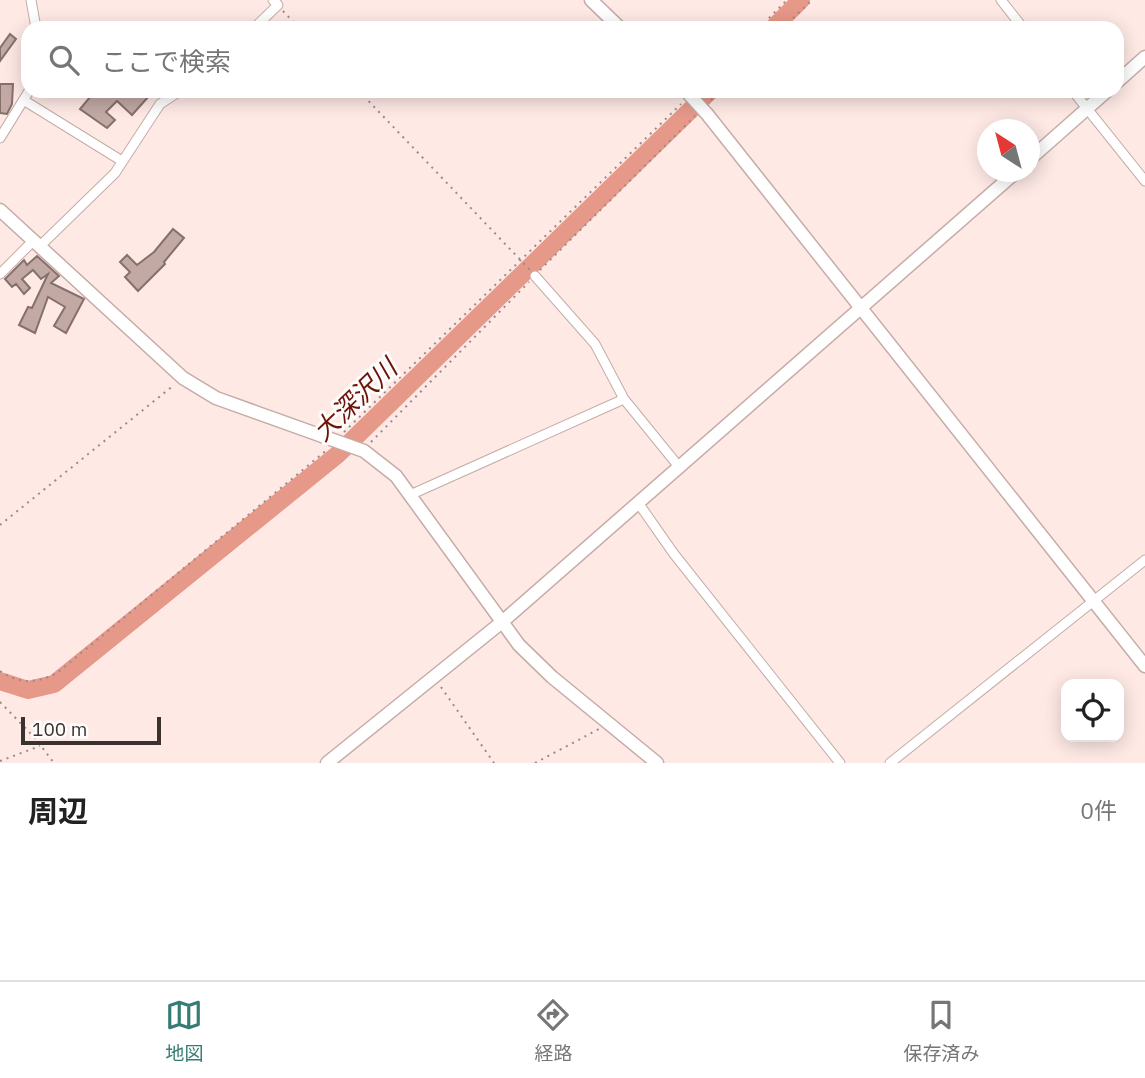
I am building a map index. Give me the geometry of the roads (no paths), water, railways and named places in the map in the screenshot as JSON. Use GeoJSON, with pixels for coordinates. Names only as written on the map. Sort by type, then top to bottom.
{"type":"FeatureCollection","features":[{"type":"Feature","properties":{"kind":"street"},"geometry":{"type":"LineString","coordinates":[[30,0],[34,21]]}},
{"type":"Feature","properties":{"kind":"street"},"geometry":{"type":"LineString","coordinates":[[591,0],[613,21]]}},
{"type":"Feature","properties":{"kind":"street"},"geometry":{"type":"LineString","coordinates":[[1001,0],[1018,21]]}},
{"type":"Feature","properties":{"kind":"street"},"geometry":{"type":"LineString","coordinates":[[260,21],[275,3]]}},
{"type":"Feature","properties":{"kind":"street"},"geometry":{"type":"LineString","coordinates":[[1124,76],[1145,57]]}},
{"type":"Feature","properties":{"kind":"street"},"geometry":{"type":"LineString","coordinates":[[0,138],[26,98]]}},
{"type":"Feature","properties":{"kind":"street"},"geometry":{"type":"LineString","coordinates":[[0,274],[115,173],[160,104],[169,98]]}},
{"type":"Feature","properties":{"kind":"street"},"geometry":{"type":"LineString","coordinates":[[693,98],[1145,666]]}},
{"type":"Feature","properties":{"kind":"street"},"geometry":{"type":"LineString","coordinates":[[1079,98],[1145,181]]}},
{"type":"Feature","properties":{"kind":"street"},"geometry":{"type":"LineString","coordinates":[[1040,150],[1099,98]]}},
{"type":"Feature","properties":{"kind":"street"},"geometry":{"type":"LineString","coordinates":[[25,101],[122,161]]}},
{"type":"Feature","properties":{"kind":"street"},"geometry":{"type":"LineString","coordinates":[[327,763],[502,622],[1005,182]]}},
{"type":"Feature","properties":{"kind":"street"},"geometry":{"type":"LineString","coordinates":[[0,210],[183,378],[216,398],[335,441],[380,461],[410,495],[502,622],[534,661],[657,763]]}},
{"type":"Feature","properties":{"kind":"street"},"geometry":{"type":"LineString","coordinates":[[535,276],[595,344],[624,399],[680,468]]}},
{"type":"Feature","properties":{"kind":"street"},"geometry":{"type":"LineString","coordinates":[[410,495],[624,399]]}},
{"type":"Feature","properties":{"kind":"street"},"geometry":{"type":"LineString","coordinates":[[639,504],[674,554],[840,763]]}},
{"type":"Feature","properties":{"kind":"street"},"geometry":{"type":"LineString","coordinates":[[890,763],[1145,561]]}},
{"type":"Feature","properties":{"kind":"waterway","name":"大深沢川"},"geometry":{"type":"LineString","coordinates":[[780,21],[801,0]]}},
{"type":"Feature","properties":{"kind":"waterway","name":"大深沢川"},"geometry":{"type":"LineString","coordinates":[[0,681],[28,690],[54,684],[337,455],[703,98]]}}]}
